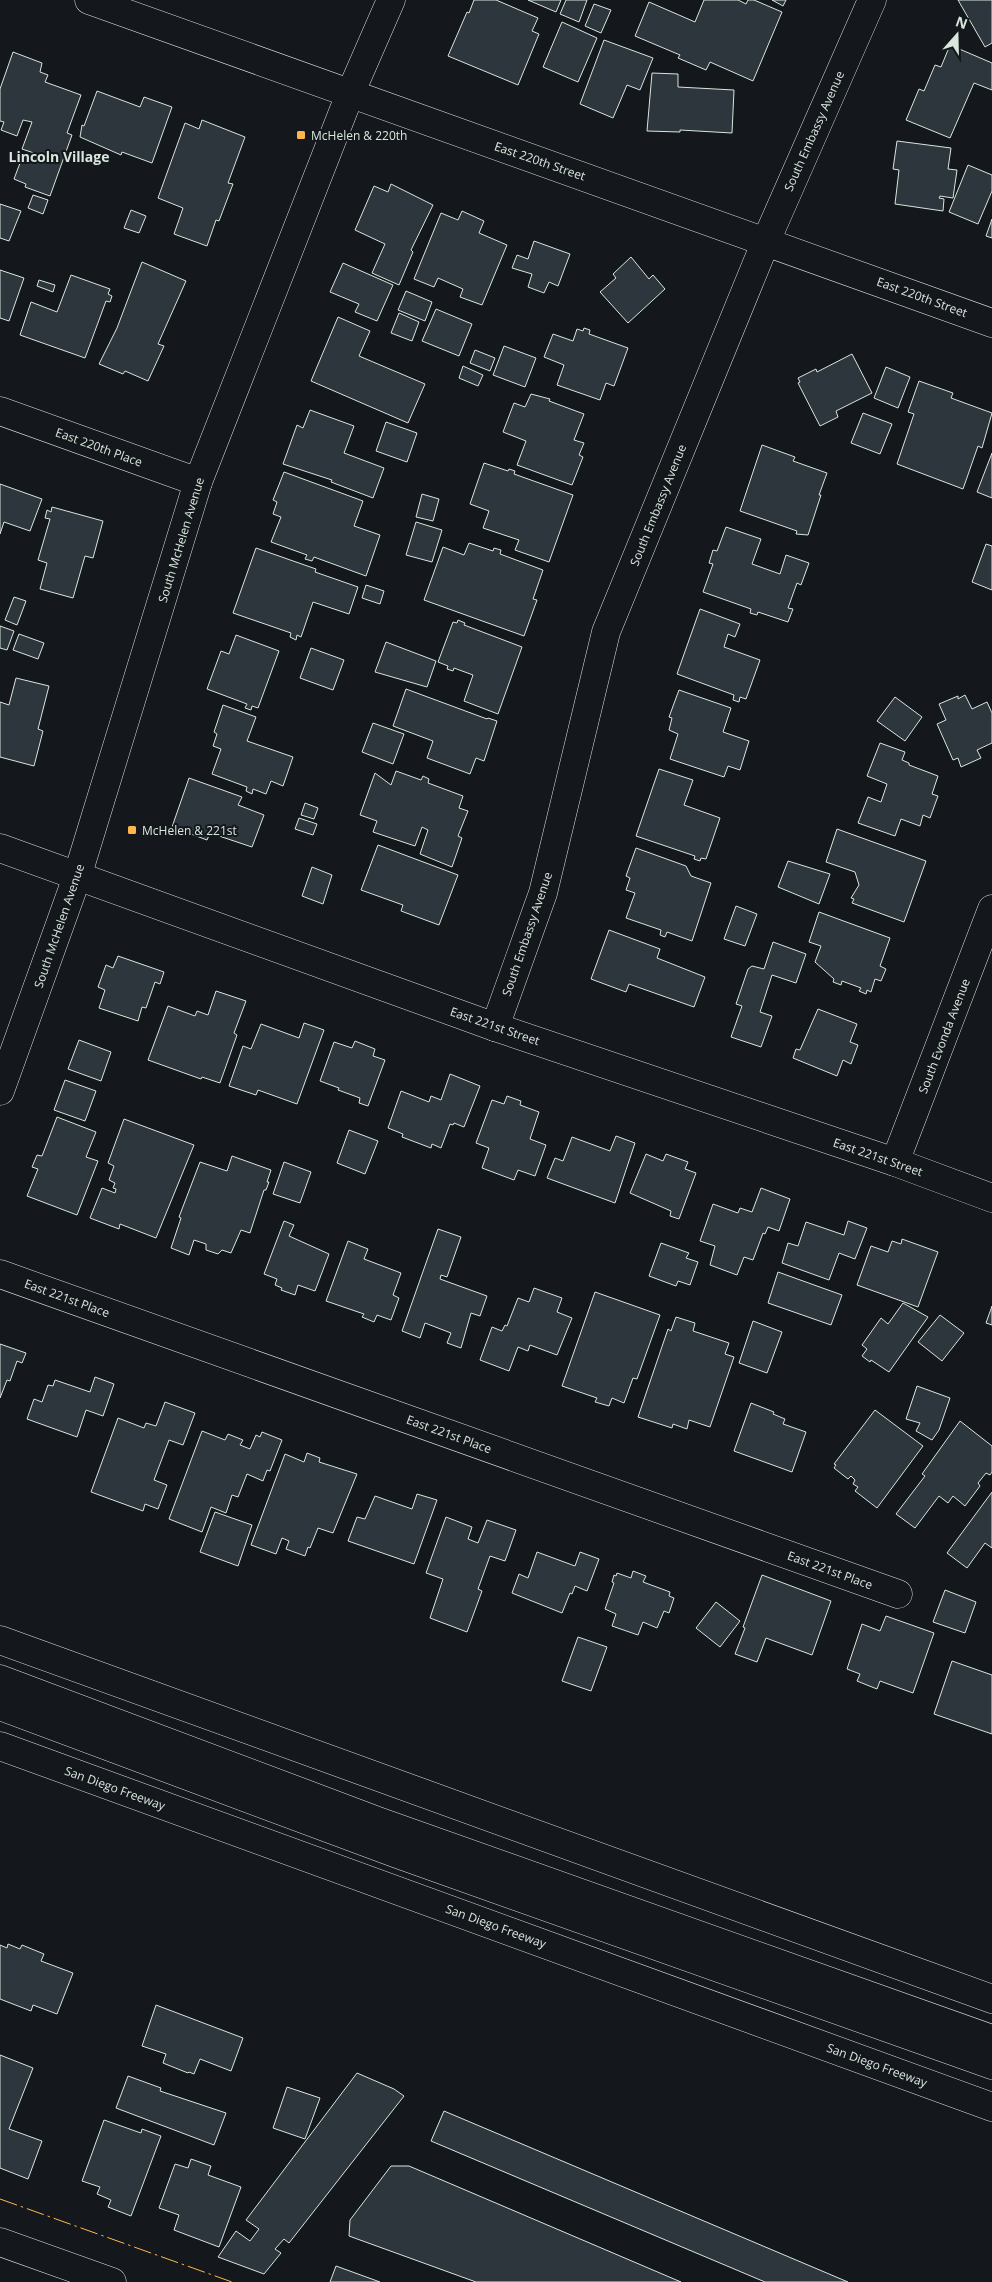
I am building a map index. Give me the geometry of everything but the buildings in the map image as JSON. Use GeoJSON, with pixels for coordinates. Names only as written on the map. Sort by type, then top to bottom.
{"type":"FeatureCollection","features":[{"type":"Feature","properties":{"kind":"main road","name":"East 220th Street"},"geometry":{"type":"LineString","coordinates":[[89,0],[992,322]]}},
{"type":"Feature","properties":{"kind":"main road","name":"South McHelen Avenue"},"geometry":{"type":"LineString","coordinates":[[0,1092],[77,877],[198,482],[350,94],[391,0]]}},
{"type":"Feature","properties":{"kind":"main road","name":"South Embassy Avenue"},"geometry":{"type":"LineString","coordinates":[[495,1027],[543,894],[606,632],[766,241],[872,0]]}},
{"type":"Feature","properties":{"kind":"main road","name":"East 220th Place"},"geometry":{"type":"LineString","coordinates":[[0,411],[198,482]]}},
{"type":"Feature","properties":{"kind":"main road","name":"East 221st Street"},"geometry":{"type":"LineString","coordinates":[[0,848],[495,1027],[895,1162],[992,1198]]}},
{"type":"Feature","properties":{"kind":"main road","name":"South Evonda Avenue"},"geometry":{"type":"LineString","coordinates":[[895,1162],[992,909]]}},
{"type":"Feature","properties":{"kind":"main road","name":"East 221st Place"},"geometry":{"type":"LineString","coordinates":[[0,1274],[898,1594]]}},
{"type":"Feature","properties":{"kind":"main road"},"geometry":{"type":"LineString","coordinates":[[0,1640],[992,1999]]}},
{"type":"Feature","properties":{"kind":"main road"},"geometry":{"type":"LineString","coordinates":[[0,1679],[378,1821],[992,2039]]}},
{"type":"Feature","properties":{"kind":"main road"},"geometry":{"type":"LineString","coordinates":[[0,1706],[397,1854],[992,2065]]}},
{"type":"Feature","properties":{"kind":"main road","name":"San Diego Freeway"},"geometry":{"type":"LineString","coordinates":[[0,1746],[992,2107]]}},
{"type":"Feature","properties":{"kind":"main road"},"geometry":{"type":"LineString","coordinates":[[0,2242],[112,2282]]}},
{"type":"Feature","properties":{"kind":"power"},"geometry":{"type":"LineString","coordinates":[[0,2199],[232,2282]]}},
{"type":"Feature","properties":{"kind":"place","name":"McHelen & 220th"},"geometry":{"type":"Point","coordinates":[301,135]}},
{"type":"Feature","properties":{"kind":"place","name":"McHelen & 221st"},"geometry":{"type":"Point","coordinates":[132,830]}},
{"type":"Feature","properties":{"kind":"district","name":"Lincoln Village"},"geometry":{"type":"Point","coordinates":[59,156]}}]}
